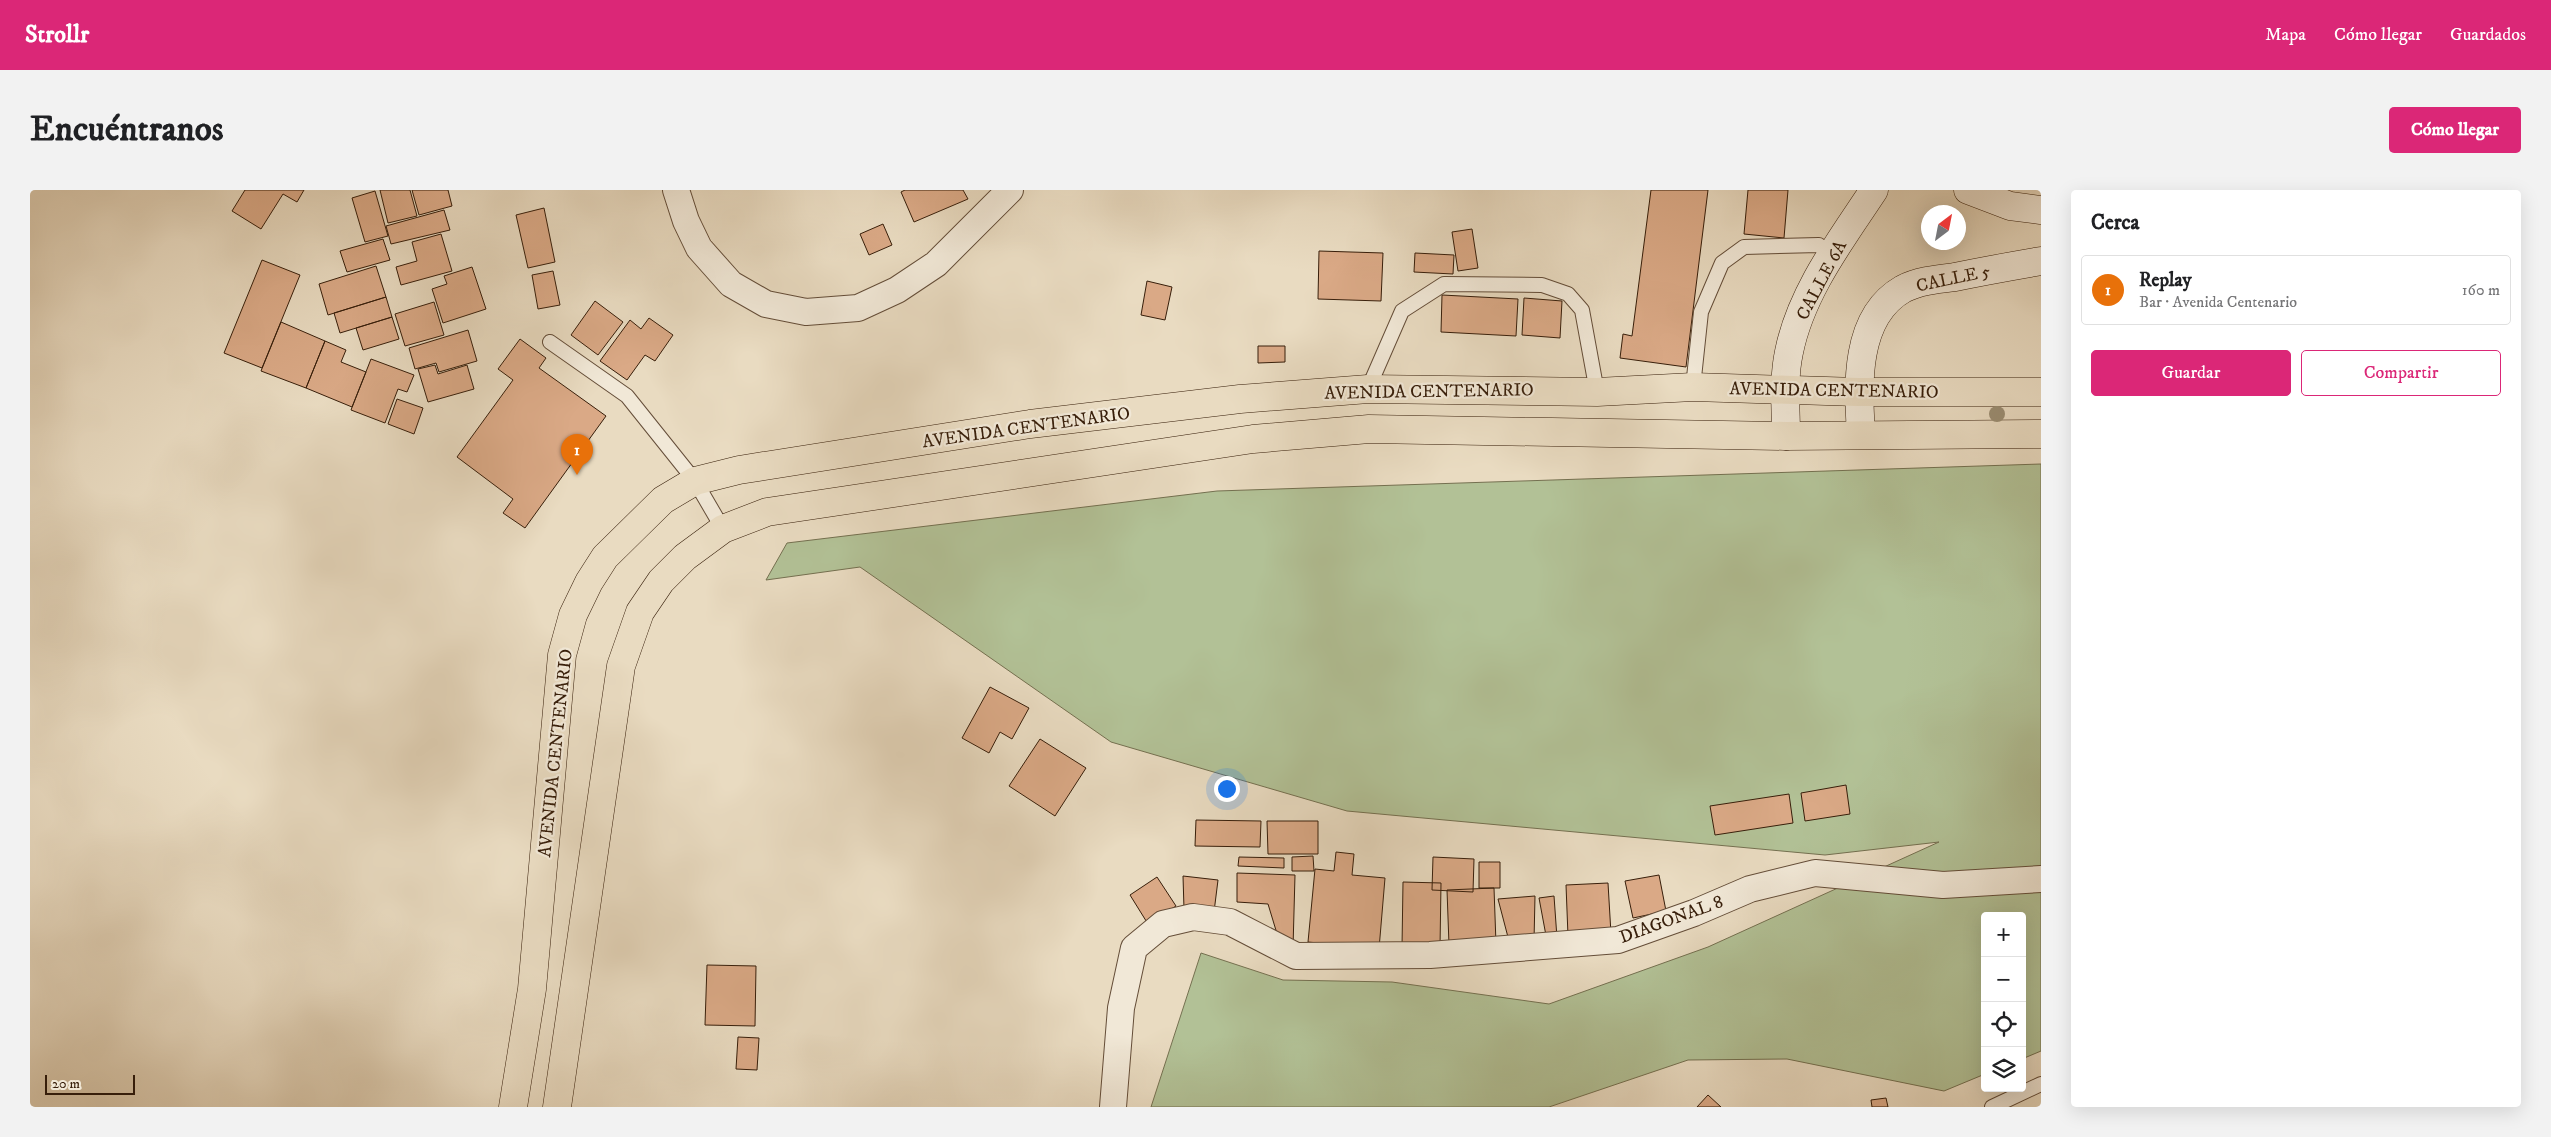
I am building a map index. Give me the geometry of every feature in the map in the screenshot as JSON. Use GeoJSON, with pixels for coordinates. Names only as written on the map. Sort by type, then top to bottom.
{"type":"FeatureCollection","features":[{"type":"Feature","properties":{"kind":"main road","name":"AVENIDA CENTENARIO"},"geometry":{"type":"LineString","coordinates":[[512,1107],[532,989],[562,655],[573,616],[589,582],[605,557],[663,500],[694,481],[739,470],[1030,424],[1240,399],[1368,389],[1597,392],[1693,387],[1785,391],[2041,392]]}},
{"type":"Feature","properties":{"kind":"main road"},"geometry":{"type":"LineString","coordinates":[[1542,432],[1544,390]]}},
{"type":"Feature","properties":{"kind":"main road"},"geometry":{"type":"LineString","coordinates":[[557,1107],[621,666],[640,612],[661,581],[684,557],[723,529],[776,511],[1253,439],[1369,429],[1786,436],[2041,434]]}},
{"type":"Feature","properties":{"kind":"street"},"geometry":{"type":"LineString","coordinates":[[676,190],[686,221],[699,248],[731,284],[766,304],[806,312],[858,308],[897,290],[936,264],[1010,190]]}},
{"type":"Feature","properties":{"kind":"street","name":"CALLE 6A"},"geometry":{"type":"LineString","coordinates":[[1786,436],[1785,391],[1789,352],[1804,304],[1832,255],[1874,190]]}},
{"type":"Feature","properties":{"kind":"street"},"geometry":{"type":"LineString","coordinates":[[1968,190],[2010,206],[2041,210]]}},
{"type":"Feature","properties":{"kind":"street","name":"CALLE 5"},"geometry":{"type":"LineString","coordinates":[[1861,434],[1858,392],[1868,330],[1888,301],[1904,289],[1923,282],[2041,261]]}},
{"type":"Feature","properties":{"kind":"street","name":"DIAGONAL 8"},"geometry":{"type":"LineString","coordinates":[[1113,1107],[1121,1008],[1134,948],[1163,924],[1193,917],[1230,922],[1296,956],[1430,955],[1618,940],[1694,913],[1750,889],[1815,873],[1943,884],[2041,879]]}},
{"type":"Feature","properties":{"kind":"lane"},"geometry":{"type":"LineString","coordinates":[[1693,387],[1701,312],[1722,264],[1744,248],[1819,246],[1832,255]]}},
{"type":"Feature","properties":{"kind":"lane"},"geometry":{"type":"LineString","coordinates":[[1368,389],[1402,311],[1444,284],[1542,285],[1568,294],[1582,310],[1597,392]]}},
{"type":"Feature","properties":{"kind":"lane"},"geometry":{"type":"LineString","coordinates":[[550,342],[627,396],[694,481],[723,529]]}},
{"type":"Feature","properties":{"kind":"lane"},"geometry":{"type":"LineString","coordinates":[[1992,1107],[2041,1084]]}},
{"type":"Feature","properties":{"kind":"green space"},"geometry":{"type":"Polygon","coordinates":[[[2041,464],[2041,1051],[2026,1057],[2026,912],[1981,912],[1981,1076],[1944,1091],[1787,1059],[1688,1060],[1549,1107],[1151,1107],[1201,953],[1283,980],[1392,982],[1549,1004],[1708,947],[1939,842],[1825,855],[1347,811],[1111,742],[860,567],[766,580],[787,543],[1217,491],[2041,464]]]}},
{"type":"Feature","properties":{"kind":"building"},"geometry":{"type":"Polygon","coordinates":[[[245,190],[304,190],[297,202],[283,194],[261,229],[232,211],[245,190]]]}},
{"type":"Feature","properties":{"kind":"building"},"geometry":{"type":"Polygon","coordinates":[[[380,190],[410,190],[417,216],[388,223],[380,190]]]}},
{"type":"Feature","properties":{"kind":"building"},"geometry":{"type":"Polygon","coordinates":[[[412,190],[448,190],[452,206],[419,215],[412,190]]]}},
{"type":"Feature","properties":{"kind":"building"},"geometry":{"type":"Polygon","coordinates":[[[905,190],[963,190],[968,199],[914,222],[901,192],[905,190]]]}},
{"type":"Feature","properties":{"kind":"building"},"geometry":{"type":"Polygon","coordinates":[[[1651,190],[1708,190],[1686,367],[1620,358],[1623,334],[1632,336],[1651,190]]]}},
{"type":"Feature","properties":{"kind":"building"},"geometry":{"type":"Polygon","coordinates":[[[1748,190],[1788,190],[1784,238],[1744,234],[1748,190]]]}},
{"type":"Feature","properties":{"kind":"building"},"geometry":{"type":"Polygon","coordinates":[[[375,191],[388,236],[365,242],[352,198],[375,191]]]}},
{"type":"Feature","properties":{"kind":"building"},"geometry":{"type":"Polygon","coordinates":[[[544,208],[555,262],[528,268],[516,215],[544,208]]]}},
{"type":"Feature","properties":{"kind":"building"},"geometry":{"type":"Polygon","coordinates":[[[444,210],[450,230],[391,244],[386,226],[444,210]]]}},
{"type":"Feature","properties":{"kind":"building"},"geometry":{"type":"Polygon","coordinates":[[[883,224],[892,245],[869,255],[860,234],[883,224]]]}},
{"type":"Feature","properties":{"kind":"building"},"geometry":{"type":"Polygon","coordinates":[[[1472,229],[1478,268],[1458,271],[1452,232],[1472,229]]]}},
{"type":"Feature","properties":{"kind":"building"},"geometry":{"type":"Polygon","coordinates":[[[441,234],[452,271],[401,285],[396,267],[417,261],[412,242],[441,234]]]}},
{"type":"Feature","properties":{"kind":"building"},"geometry":{"type":"Polygon","coordinates":[[[383,239],[390,260],[347,272],[340,251],[383,239]]]}},
{"type":"Feature","properties":{"kind":"building"},"geometry":{"type":"Polygon","coordinates":[[[1319,251],[1383,253],[1381,301],[1318,299],[1319,251]]]}},
{"type":"Feature","properties":{"kind":"building"},"geometry":{"type":"Polygon","coordinates":[[[1415,253],[1454,255],[1453,274],[1414,272],[1415,253]]]}},
{"type":"Feature","properties":{"kind":"building"},"geometry":{"type":"Polygon","coordinates":[[[262,260],[300,275],[262,368],[224,353],[262,260]]]}},
{"type":"Feature","properties":{"kind":"building"},"geometry":{"type":"Polygon","coordinates":[[[376,266],[386,297],[328,315],[319,284],[376,266]]]}},
{"type":"Feature","properties":{"kind":"building"},"geometry":{"type":"Polygon","coordinates":[[[472,267],[486,309],[443,323],[432,289],[447,284],[444,276],[472,267]]]}},
{"type":"Feature","properties":{"kind":"building"},"geometry":{"type":"Polygon","coordinates":[[[553,271],[560,305],[538,309],[532,275],[553,271]]]}},
{"type":"Feature","properties":{"kind":"building"},"geometry":{"type":"Polygon","coordinates":[[[1147,281],[1172,287],[1165,320],[1141,315],[1147,281]]]}},
{"type":"Feature","properties":{"kind":"building"},"geometry":{"type":"Polygon","coordinates":[[[1442,295],[1518,299],[1516,336],[1441,332],[1442,295]]]}},
{"type":"Feature","properties":{"kind":"building"},"geometry":{"type":"Polygon","coordinates":[[[386,297],[392,317],[340,333],[334,313],[386,297]]]}},
{"type":"Feature","properties":{"kind":"building"},"geometry":{"type":"Polygon","coordinates":[[[1524,298],[1562,301],[1560,338],[1522,335],[1524,298]]]}},
{"type":"Feature","properties":{"kind":"building"},"geometry":{"type":"Polygon","coordinates":[[[595,301],[623,322],[598,355],[571,335],[595,301]]]}},
{"type":"Feature","properties":{"kind":"building"},"geometry":{"type":"Polygon","coordinates":[[[434,302],[444,335],[405,346],[395,314],[434,302]]]}},
{"type":"Feature","properties":{"kind":"building"},"geometry":{"type":"Polygon","coordinates":[[[392,317],[399,339],[363,350],[356,328],[392,317]]]}},
{"type":"Feature","properties":{"kind":"building"},"geometry":{"type":"Polygon","coordinates":[[[649,318],[673,335],[655,361],[645,355],[627,380],[600,361],[630,320],[641,329],[649,318]]]}},
{"type":"Feature","properties":{"kind":"building"},"geometry":{"type":"Polygon","coordinates":[[[281,322],[325,341],[306,388],[261,371],[281,322]]]}},
{"type":"Feature","properties":{"kind":"building"},"geometry":{"type":"Polygon","coordinates":[[[468,330],[477,361],[439,372],[436,363],[415,369],[409,348],[468,330]]]}},
{"type":"Feature","properties":{"kind":"building"},"geometry":{"type":"Polygon","coordinates":[[[520,339],[546,358],[539,368],[606,416],[525,528],[503,513],[513,499],[457,457],[513,380],[498,369],[520,339]]]}},
{"type":"Feature","properties":{"kind":"building"},"geometry":{"type":"Polygon","coordinates":[[[325,341],[346,350],[341,362],[366,372],[352,407],[306,388],[325,341]]]}},
{"type":"Feature","properties":{"kind":"building"},"geometry":{"type":"Polygon","coordinates":[[[1258,346],[1285,346],[1285,362],[1258,363],[1258,346]]]}},
{"type":"Feature","properties":{"kind":"building"},"geometry":{"type":"Polygon","coordinates":[[[371,359],[414,375],[407,392],[398,389],[385,423],[351,410],[371,359]]]}},
{"type":"Feature","properties":{"kind":"building"},"geometry":{"type":"Polygon","coordinates":[[[435,365],[438,374],[467,365],[474,389],[428,402],[418,369],[435,365]]]}},
{"type":"Feature","properties":{"kind":"building"},"geometry":{"type":"Polygon","coordinates":[[[397,399],[423,408],[414,434],[388,424],[397,399]]]}},
{"type":"Feature","properties":{"kind":"building"},"geometry":{"type":"Polygon","coordinates":[[[990,687],[1029,708],[1012,739],[1000,732],[989,753],[962,738],[990,687]]]}},
{"type":"Feature","properties":{"kind":"building"},"geometry":{"type":"Polygon","coordinates":[[[1040,739],[1086,768],[1055,816],[1009,786],[1040,739]]]}},
{"type":"Feature","properties":{"kind":"building"},"geometry":{"type":"Polygon","coordinates":[[[1846,785],[1850,814],[1805,821],[1801,793],[1846,785]]]}},
{"type":"Feature","properties":{"kind":"building"},"geometry":{"type":"Polygon","coordinates":[[[1789,794],[1793,823],[1715,835],[1710,806],[1789,794]]]}},
{"type":"Feature","properties":{"kind":"building"},"geometry":{"type":"Polygon","coordinates":[[[1196,820],[1261,821],[1260,847],[1195,846],[1196,820]]]}},
{"type":"Feature","properties":{"kind":"building"},"geometry":{"type":"Polygon","coordinates":[[[1267,821],[1318,821],[1318,854],[1268,854],[1267,821]]]}},
{"type":"Feature","properties":{"kind":"building"},"geometry":{"type":"Polygon","coordinates":[[[1336,852],[1354,854],[1352,875],[1385,878],[1379,949],[1308,942],[1315,869],[1334,871],[1336,852]]]}},
{"type":"Feature","properties":{"kind":"building"},"geometry":{"type":"Polygon","coordinates":[[[1313,856],[1314,871],[1292,871],[1292,857],[1313,856]]]}},
{"type":"Feature","properties":{"kind":"building"},"geometry":{"type":"Polygon","coordinates":[[[1239,857],[1284,858],[1284,868],[1238,866],[1239,857]]]}},
{"type":"Feature","properties":{"kind":"building"},"geometry":{"type":"Polygon","coordinates":[[[1433,857],[1474,859],[1473,892],[1432,890],[1433,857]]]}},
{"type":"Feature","properties":{"kind":"building"},"geometry":{"type":"Polygon","coordinates":[[[1479,862],[1500,862],[1500,888],[1479,888],[1479,862]]]}},
{"type":"Feature","properties":{"kind":"building"},"geometry":{"type":"Polygon","coordinates":[[[1237,873],[1295,875],[1293,948],[1278,937],[1268,904],[1237,902],[1237,873]]]}},
{"type":"Feature","properties":{"kind":"building"},"geometry":{"type":"Polygon","coordinates":[[[1659,875],[1666,911],[1633,918],[1625,881],[1659,875]]]}},
{"type":"Feature","properties":{"kind":"building"},"geometry":{"type":"Polygon","coordinates":[[[1183,876],[1218,880],[1214,912],[1184,909],[1183,876]]]}},
{"type":"Feature","properties":{"kind":"building"},"geometry":{"type":"Polygon","coordinates":[[[1157,877],[1176,906],[1148,924],[1130,895],[1157,877]]]}},
{"type":"Feature","properties":{"kind":"building"},"geometry":{"type":"Polygon","coordinates":[[[1403,882],[1441,883],[1440,947],[1402,947],[1403,882]]]}},
{"type":"Feature","properties":{"kind":"building"},"geometry":{"type":"Polygon","coordinates":[[[1608,883],[1611,934],[1568,936],[1566,885],[1608,883]]]}},
{"type":"Feature","properties":{"kind":"building"},"geometry":{"type":"Polygon","coordinates":[[[1494,888],[1496,944],[1449,945],[1447,890],[1494,888]]]}},
{"type":"Feature","properties":{"kind":"building"},"geometry":{"type":"Polygon","coordinates":[[[1535,896],[1534,941],[1509,941],[1498,899],[1535,896]]]}},
{"type":"Feature","properties":{"kind":"building"},"geometry":{"type":"Polygon","coordinates":[[[1554,896],[1557,938],[1547,941],[1539,898],[1554,896]]]}},
{"type":"Feature","properties":{"kind":"building"},"geometry":{"type":"Polygon","coordinates":[[[707,965],[756,966],[755,1026],[705,1025],[707,965]]]}},
{"type":"Feature","properties":{"kind":"building"},"geometry":{"type":"Polygon","coordinates":[[[738,1037],[759,1038],[757,1070],[736,1069],[738,1037]]]}},
{"type":"Feature","properties":{"kind":"building"},"geometry":{"type":"Polygon","coordinates":[[[1708,1095],[1721,1107],[1697,1107],[1708,1095]]]}},
{"type":"Feature","properties":{"kind":"building"},"geometry":{"type":"Polygon","coordinates":[[[1886,1098],[1888,1107],[1872,1107],[1871,1100],[1886,1098]]]}},
{"type":"Feature","properties":{"kind":"place","name":"Replay"},"geometry":{"type":"Point","coordinates":[577,475]}}]}
